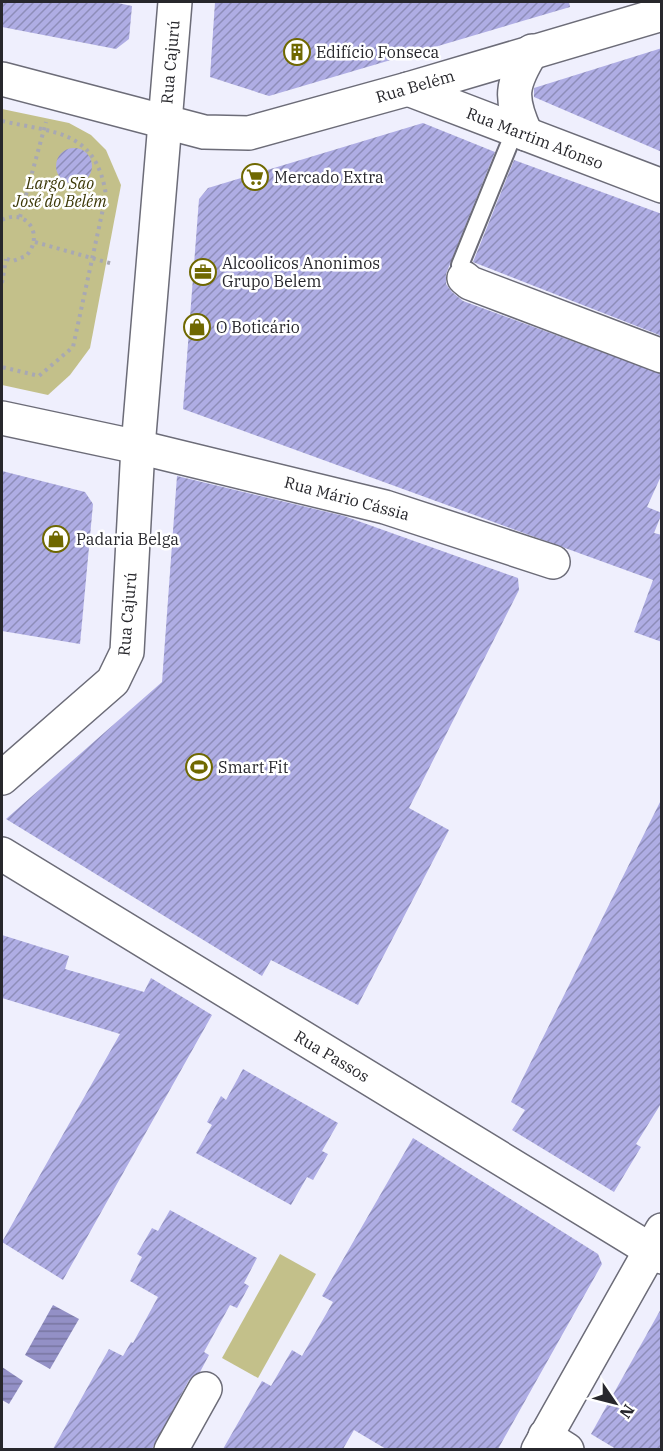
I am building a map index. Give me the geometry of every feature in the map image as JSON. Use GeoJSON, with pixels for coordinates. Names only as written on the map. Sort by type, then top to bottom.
{"type":"FeatureCollection","features":[{"type":"Feature","properties":{"kind":"street","name":"Rua Cajurú"},"geometry":{"type":"LineString","coordinates":[[166,122],[175,2]]}},
{"type":"Feature","properties":{"kind":"street","name":"Rua Belém"},"geometry":{"type":"LineString","coordinates":[[166,122],[204,132],[249,133],[662,14]]}},
{"type":"Feature","properties":{"kind":"street"},"geometry":{"type":"LineString","coordinates":[[520,132],[513,88],[519,72],[532,51]]}},
{"type":"Feature","properties":{"kind":"street"},"geometry":{"type":"LineString","coordinates":[[2,79],[166,122],[138,447],[2,418]]}},
{"type":"Feature","properties":{"kind":"street","name":"Rua Martim Afonso"},"geometry":{"type":"LineString","coordinates":[[408,89],[662,186]]}},
{"type":"Feature","properties":{"kind":"street"},"geometry":{"type":"LineString","coordinates":[[464,278],[470,283],[662,356]]}},
{"type":"Feature","properties":{"kind":"street","name":"Rua Cajurú"},"geometry":{"type":"LineString","coordinates":[[2,778],[113,681],[121,669],[127,652],[138,447]]}},
{"type":"Feature","properties":{"kind":"street","name":"Rua Mário Cássia"},"geometry":{"type":"LineString","coordinates":[[138,447],[385,507],[553,562]]}},
{"type":"Feature","properties":{"kind":"street","name":"Rua Passos"},"geometry":{"type":"LineString","coordinates":[[2,854],[658,1246]]}},
{"type":"Feature","properties":{"kind":"street"},"geometry":{"type":"LineString","coordinates":[[550,1445],[658,1246]]}},
{"type":"Feature","properties":{"kind":"street"},"geometry":{"type":"LineString","coordinates":[[171,1449],[206,1389]]}},
{"type":"Feature","properties":{"kind":"lane"},"geometry":{"type":"LineString","coordinates":[[464,278],[460,265],[520,132]]}},
{"type":"Feature","properties":{"kind":"path"},"geometry":{"type":"LineString","coordinates":[[20,217],[48,112]]}},
{"type":"Feature","properties":{"kind":"path"},"geometry":{"type":"LineString","coordinates":[[2,121],[74,138],[86,147],[104,180],[106,195],[73,347],[39,376],[2,367]]}},
{"type":"Feature","properties":{"kind":"path"},"geometry":{"type":"LineString","coordinates":[[2,220],[20,217],[35,231],[35,242],[26,256],[13,261],[4,258],[2,283]]}},
{"type":"Feature","properties":{"kind":"path"},"geometry":{"type":"LineString","coordinates":[[35,242],[113,264]]}},
{"type":"Feature","properties":{"kind":"green space","name":"Largo São José do Belém"},"geometry":{"type":"Polygon","coordinates":[[[2,109],[69,123],[91,135],[106,150],[121,185],[90,348],[70,375],[48,395],[2,385],[2,109]]]}},
{"type":"Feature","properties":{"kind":"green space"},"geometry":{"type":"Polygon","coordinates":[[[280,1254],[316,1274],[258,1378],[222,1358],[280,1254]]]}},
{"type":"Feature","properties":{"kind":"shaded area"},"geometry":{"type":"Polygon","coordinates":[[[53,1305],[79,1319],[50,1369],[25,1355],[53,1305]]]}},
{"type":"Feature","properties":{"kind":"shaded area"},"geometry":{"type":"Polygon","coordinates":[[[2,1367],[23,1381],[9,1404],[2,1400],[2,1367]]]}},
{"type":"Feature","properties":{"kind":"building"},"geometry":{"type":"Polygon","coordinates":[[[2,2],[113,2],[132,6],[129,39],[116,49],[2,27],[2,2]]]}},
{"type":"Feature","properties":{"kind":"building"},"geometry":{"type":"Polygon","coordinates":[[[215,2],[569,2],[570,7],[269,96],[210,77],[215,2]]]}},
{"type":"Feature","properties":{"kind":"building"},"geometry":{"type":"Polygon","coordinates":[[[662,48],[662,152],[534,97],[534,88],[662,48]]]}},
{"type":"Feature","properties":{"kind":"building"},"geometry":{"type":"Polygon","coordinates":[[[423,123],[495,152],[446,274],[446,284],[452,292],[463,301],[662,374],[662,474],[647,507],[662,513],[654,533],[662,535],[662,642],[634,632],[653,580],[183,409],[199,199],[208,188],[423,123]]]}},
{"type":"Feature","properties":{"kind":"building"},"geometry":{"type":"Polygon","coordinates":[[[74,148],[87,153],[92,166],[87,179],[74,184],[61,179],[56,166],[61,153],[74,148]]]}},
{"type":"Feature","properties":{"kind":"building"},"geometry":{"type":"Polygon","coordinates":[[[514,160],[662,214],[662,336],[473,262],[514,160]]]}},
{"type":"Feature","properties":{"kind":"building"},"geometry":{"type":"Polygon","coordinates":[[[2,471],[85,492],[93,504],[80,644],[2,631],[2,471]]]}},
{"type":"Feature","properties":{"kind":"building"},"geometry":{"type":"Polygon","coordinates":[[[177,476],[344,516],[518,578],[519,590],[409,808],[449,830],[358,1005],[271,960],[262,976],[6,819],[162,682],[177,476]]]}},
{"type":"Feature","properties":{"kind":"building"},"geometry":{"type":"Polygon","coordinates":[[[662,798],[662,1102],[636,1144],[641,1147],[614,1192],[512,1130],[525,1110],[511,1102],[662,798]]]}},
{"type":"Feature","properties":{"kind":"building"},"geometry":{"type":"Polygon","coordinates":[[[2,935],[69,956],[65,969],[144,992],[151,978],[212,1015],[63,1280],[2,1242],[120,1034],[2,998],[2,935]]]}},
{"type":"Feature","properties":{"kind":"building"},"geometry":{"type":"Polygon","coordinates":[[[243,1069],[338,1123],[322,1151],[328,1154],[313,1180],[307,1177],[291,1205],[196,1153],[212,1125],[207,1122],[221,1096],[226,1100],[243,1069]]]}},
{"type":"Feature","properties":{"kind":"building"},"geometry":{"type":"Polygon","coordinates":[[[413,1138],[598,1254],[602,1264],[498,1449],[386,1449],[354,1430],[343,1449],[223,1449],[262,1381],[271,1386],[292,1350],[302,1356],[333,1302],[322,1296],[413,1138]]]}},
{"type":"Feature","properties":{"kind":"building"},"geometry":{"type":"Polygon","coordinates":[[[170,1210],[257,1258],[244,1283],[249,1286],[237,1308],[230,1305],[204,1352],[209,1355],[200,1372],[189,1380],[152,1449],[53,1449],[109,1349],[123,1356],[131,1342],[133,1343],[158,1297],[130,1281],[142,1257],[137,1254],[152,1228],[158,1231],[170,1210]]]}},
{"type":"Feature","properties":{"kind":"building"},"geometry":{"type":"Polygon","coordinates":[[[662,1307],[662,1449],[616,1449],[591,1434],[662,1307]]]}},
{"type":"Feature","properties":{"kind":"place","name":"Edifício Fonseca"},"geometry":{"type":"Point","coordinates":[297,52]}},
{"type":"Feature","properties":{"kind":"place","name":"Mercado Extra"},"geometry":{"type":"Point","coordinates":[255,177]}},
{"type":"Feature","properties":{"kind":"place","name":"Alcoolicos Anonimos Grupo Belem"},"geometry":{"type":"Point","coordinates":[203,272]}},
{"type":"Feature","properties":{"kind":"place","name":"O Boticário"},"geometry":{"type":"Point","coordinates":[197,327]}},
{"type":"Feature","properties":{"kind":"place","name":"Padaria Belga"},"geometry":{"type":"Point","coordinates":[56,539]}},
{"type":"Feature","properties":{"kind":"place","name":"Smart Fit"},"geometry":{"type":"Point","coordinates":[199,767]}}]}
